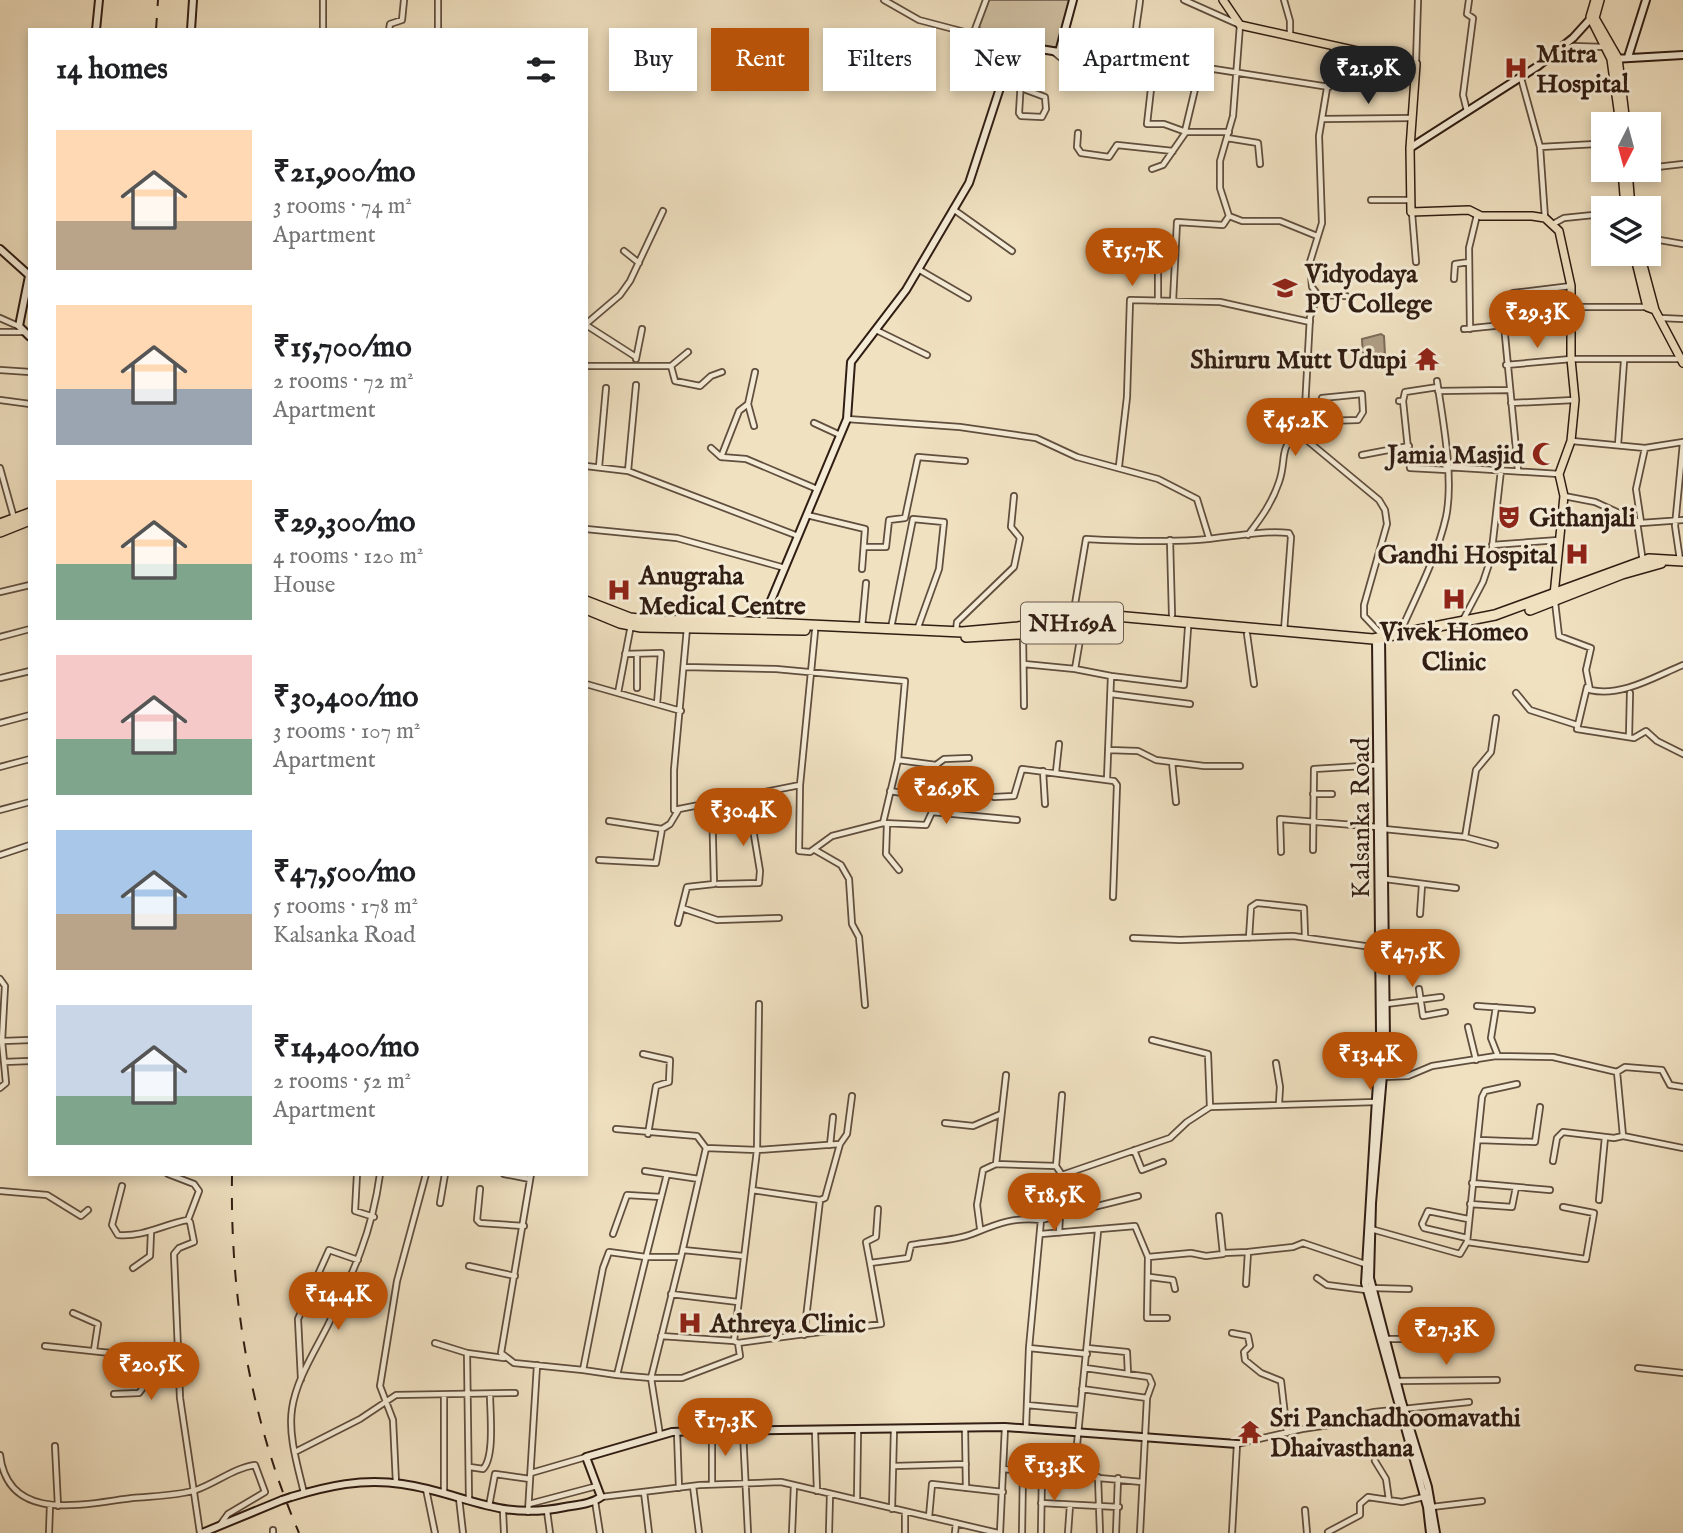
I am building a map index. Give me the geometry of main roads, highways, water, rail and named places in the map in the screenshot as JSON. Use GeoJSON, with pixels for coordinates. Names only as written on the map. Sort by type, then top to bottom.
{"type":"FeatureCollection","features":[{"type":"Feature","properties":{"kind":"highway"},"geometry":{"type":"LineString","coordinates":[[0,524],[28,514]]}},
{"type":"Feature","properties":{"kind":"highway"},"geometry":{"type":"LineString","coordinates":[[0,532],[28,521]]}},
{"type":"Feature","properties":{"kind":"highway","name":"NH169A"},"geometry":{"type":"LineString","coordinates":[[588,610],[631,625],[687,627],[762,622],[956,632],[1032,625],[1073,616],[1247,634],[1380,641],[1470,627],[1643,564],[1682,563]]}},
{"type":"Feature","properties":{"kind":"highway","name":"NH169A"},"geometry":{"type":"LineString","coordinates":[[588,602],[642,620],[815,631],[958,637],[1023,634],[1084,618],[1284,631],[1380,641],[1399,634],[1462,623],[1554,598]]}},
{"type":"Feature","properties":{"kind":"main road"},"geometry":{"type":"LineString","coordinates":[[1223,0],[1240,25],[1416,64],[1410,148],[1412,212],[1469,211],[1477,215],[1545,218],[1553,224],[1563,245],[1571,286],[1571,359],[1575,400],[1571,441],[1559,474],[1564,496],[1554,598]]}},
{"type":"Feature","properties":{"kind":"main road"},"geometry":{"type":"LineString","coordinates":[[1597,0],[1593,17],[1605,47],[1615,58],[1618,112]]}},
{"type":"Feature","properties":{"kind":"main road"},"geometry":{"type":"LineString","coordinates":[[1593,17],[1615,58],[1624,112]]}},
{"type":"Feature","properties":{"kind":"main road"},"geometry":{"type":"LineString","coordinates":[[1638,266],[1651,309],[1661,317],[1682,360]]}},
{"type":"Feature","properties":{"kind":"main road"},"geometry":{"type":"LineString","coordinates":[[1642,266],[1651,309]]}},
{"type":"Feature","properties":{"kind":"railway"},"geometry":{"type":"LineString","coordinates":[[156,28],[158,0]]}},
{"type":"Feature","properties":{"kind":"railway"},"geometry":{"type":"LineString","coordinates":[[232,1176],[235,1267],[246,1357],[268,1446],[299,1533]]}},
{"type":"Feature","properties":{"kind":"place","name":"Mitra Hospital"},"geometry":{"type":"Point","coordinates":[1516,68]}},
{"type":"Feature","properties":{"kind":"place","name":"Vidyodaya PU College"},"geometry":{"type":"Point","coordinates":[1285,288]}},
{"type":"Feature","properties":{"kind":"place","name":"Shiruru Mutt Udupi"},"geometry":{"type":"Point","coordinates":[1427,359]}},
{"type":"Feature","properties":{"kind":"place","name":"Jamia Masjid"},"geometry":{"type":"Point","coordinates":[1544,454]}},
{"type":"Feature","properties":{"kind":"place","name":"Githanjali"},"geometry":{"type":"Point","coordinates":[1509,517]}},
{"type":"Feature","properties":{"kind":"place","name":"Gandhi Hospital"},"geometry":{"type":"Point","coordinates":[1577,554]}},
{"type":"Feature","properties":{"kind":"place","name":"Anugraha Medical Centre"},"geometry":{"type":"Point","coordinates":[619,590]}},
{"type":"Feature","properties":{"kind":"place","name":"Vivek Homeo Clinic"},"geometry":{"type":"Point","coordinates":[1454,599]}},
{"type":"Feature","properties":{"kind":"place","name":"Athreya Clinic"},"geometry":{"type":"Point","coordinates":[690,1323]}},
{"type":"Feature","properties":{"kind":"place","name":"Sri Panchadhoomavathi Dhaivasthana"},"geometry":{"type":"Point","coordinates":[1250,1432]}}]}
